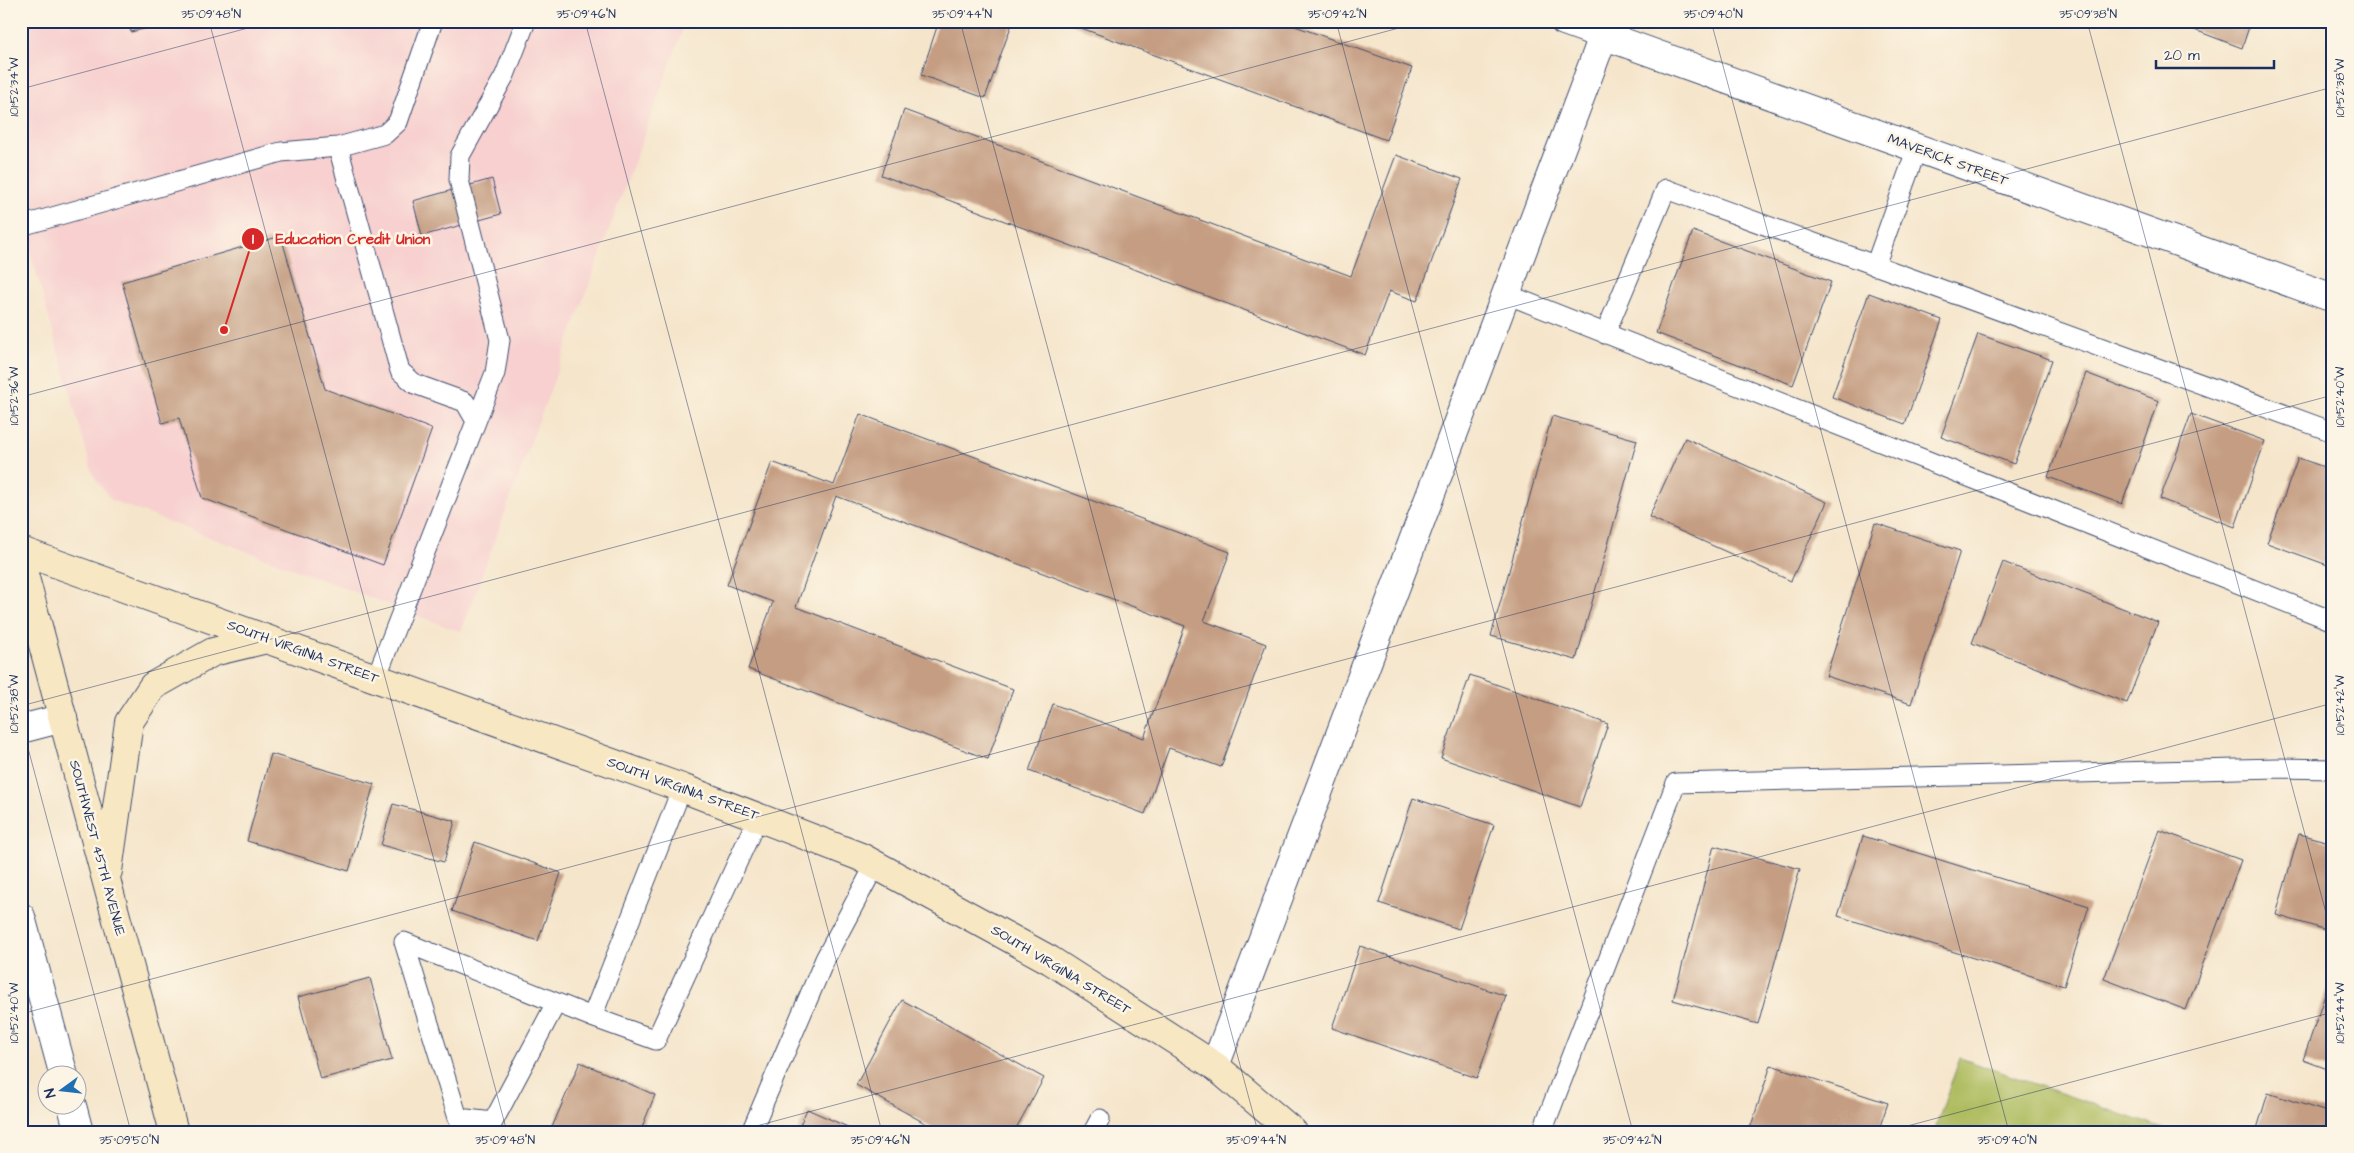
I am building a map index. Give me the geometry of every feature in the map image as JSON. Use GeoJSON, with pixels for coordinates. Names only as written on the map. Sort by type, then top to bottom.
{"type":"FeatureCollection","features":[{"type":"Feature","properties":{"kind":"street","name":"MAVERICK STREET"},"geometry":{"type":"LineString","coordinates":[[1564,21],[1606,29],[1917,148],[2333,298]]}},
{"type":"Feature","properties":{"kind":"street"},"geometry":{"type":"LineString","coordinates":[[1215,1066],[1606,29]]}},
{"type":"Feature","properties":{"kind":"street","name":"SOUTH VIRGINIA STREET"},"geometry":{"type":"LineString","coordinates":[[21,551],[682,788],[861,857],[1050,960],[1215,1066],[1293,1132]]}},
{"type":"Feature","properties":{"kind":"street","name":"SOUTHWEST 45TH AVENUE"},"geometry":{"type":"LineString","coordinates":[[21,563],[174,1132]]}},
{"type":"Feature","properties":{"kind":"street"},"geometry":{"type":"LineString","coordinates":[[107,883],[129,722],[154,686],[213,652],[267,639]]}},
{"type":"Feature","properties":{"kind":"street"},"geometry":{"type":"LineString","coordinates":[[21,729],[63,718]]}},
{"type":"Feature","properties":{"kind":"street"},"geometry":{"type":"LineString","coordinates":[[21,917],[28,967],[61,1066]]}},
{"type":"Feature","properties":{"kind":"street"},"geometry":{"type":"LineString","coordinates":[[75,1116],[79,1132]]}},
{"type":"Feature","properties":{"kind":"lane"},"geometry":{"type":"LineString","coordinates":[[21,226],[282,152],[338,147],[385,134],[398,122],[433,21]]}},
{"type":"Feature","properties":{"kind":"lane"},"geometry":{"type":"LineString","coordinates":[[376,678],[495,373],[500,340],[459,180],[460,156],[505,75],[526,21]]}},
{"type":"Feature","properties":{"kind":"lane"},"geometry":{"type":"LineString","coordinates":[[338,147],[400,371],[415,384],[465,402],[476,421]]}},
{"type":"Feature","properties":{"kind":"lane"},"geometry":{"type":"LineString","coordinates":[[1876,266],[1917,148]]}},
{"type":"Feature","properties":{"kind":"lane"},"geometry":{"type":"LineString","coordinates":[[1605,334],[1666,189],[2333,432]]}},
{"type":"Feature","properties":{"kind":"lane"},"geometry":{"type":"LineString","coordinates":[[1506,294],[2333,621]]}},
{"type":"Feature","properties":{"kind":"lane"},"geometry":{"type":"LineString","coordinates":[[1542,1132],[1676,783],[2333,768]]}},
{"type":"Feature","properties":{"kind":"lane"},"geometry":{"type":"LineString","coordinates":[[592,1017],[682,788]]}},
{"type":"Feature","properties":{"kind":"lane"},"geometry":{"type":"LineString","coordinates":[[556,1003],[494,1122],[458,1118],[404,942],[547,1000],[556,1003],[592,1017],[656,1040],[758,816]]}},
{"type":"Feature","properties":{"kind":"lane"},"geometry":{"type":"LineString","coordinates":[[751,1132],[825,959],[875,865]]}},
{"type":"Feature","properties":{"kind":"shaded area"},"geometry":{"type":"Polygon","coordinates":[[[21,21],[686,21],[461,632],[111,500],[93,475],[21,218],[21,21]]]}},
{"type":"Feature","properties":{"kind":"green space"},"geometry":{"type":"Polygon","coordinates":[[[1960,1058],[2164,1129],[2163,1132],[1934,1132],[1960,1058]]]}},
{"type":"Feature","properties":{"kind":"building"},"geometry":{"type":"Polygon","coordinates":[[[128,21],[170,21],[170,22],[131,32],[128,21]]]}},
{"type":"Feature","properties":{"kind":"building"},"geometry":{"type":"Polygon","coordinates":[[[939,21],[1013,21],[985,98],[921,75],[939,21]]]}},
{"type":"Feature","properties":{"kind":"building"},"geometry":{"type":"Polygon","coordinates":[[[1062,21],[1281,21],[1412,68],[1386,140],[1062,21]]]}},
{"type":"Feature","properties":{"kind":"building"},"geometry":{"type":"Polygon","coordinates":[[[2171,21],[2251,21],[2242,48],[2171,21]]]}},
{"type":"Feature","properties":{"kind":"building"},"geometry":{"type":"Polygon","coordinates":[[[904,110],[1351,276],[1396,155],[1462,179],[1417,301],[1389,291],[1365,355],[881,175],[904,110]]]}},
{"type":"Feature","properties":{"kind":"building"},"geometry":{"type":"Polygon","coordinates":[[[492,179],[501,214],[422,236],[413,201],[492,179]]]}},
{"type":"Feature","properties":{"kind":"building"},"geometry":{"type":"Polygon","coordinates":[[[1693,231],[1831,282],[1793,385],[1656,333],[1693,231]]]}},
{"type":"Feature","properties":{"kind":"building"},"geometry":{"type":"Polygon","coordinates":[[[281,236],[325,389],[432,429],[383,565],[202,498],[179,418],[162,423],[122,282],[281,236]]]}},
{"type":"Feature","properties":{"kind":"building"},"geometry":{"type":"Polygon","coordinates":[[[1869,293],[1942,320],[1905,424],[1832,397],[1869,293]]]}},
{"type":"Feature","properties":{"kind":"building"},"geometry":{"type":"Polygon","coordinates":[[[1978,334],[2052,360],[2014,464],[1941,437],[1978,334]]]}},
{"type":"Feature","properties":{"kind":"building"},"geometry":{"type":"Polygon","coordinates":[[[2086,373],[2159,401],[2122,504],[2048,477],[2086,373]]]}},
{"type":"Feature","properties":{"kind":"building"},"geometry":{"type":"Polygon","coordinates":[[[860,414],[1230,552],[1204,621],[1266,644],[1221,767],[1169,748],[1145,814],[1029,771],[1053,704],[1144,738],[1185,626],[836,496],[796,607],[1013,689],[988,759],[748,669],[773,602],[727,585],[772,462],[834,485],[860,414]]]}},
{"type":"Feature","properties":{"kind":"building"},"geometry":{"type":"Polygon","coordinates":[[[2191,414],[2265,441],[2235,527],[2160,499],[2191,414]]]}},
{"type":"Feature","properties":{"kind":"building"},"geometry":{"type":"Polygon","coordinates":[[[1552,416],[1637,440],[1576,660],[1491,636],[1552,416]]]}},
{"type":"Feature","properties":{"kind":"building"},"geometry":{"type":"Polygon","coordinates":[[[1685,438],[1827,502],[1791,581],[1649,517],[1685,438]]]}},
{"type":"Feature","properties":{"kind":"building"},"geometry":{"type":"Polygon","coordinates":[[[2298,458],[2333,470],[2333,567],[2267,543],[2298,458]]]}},
{"type":"Feature","properties":{"kind":"building"},"geometry":{"type":"Polygon","coordinates":[[[1875,523],[1960,551],[1911,704],[1826,676],[1875,523]]]}},
{"type":"Feature","properties":{"kind":"building"},"geometry":{"type":"Polygon","coordinates":[[[2003,562],[2158,622],[2127,703],[1972,643],[2003,562]]]}},
{"type":"Feature","properties":{"kind":"building"},"geometry":{"type":"Polygon","coordinates":[[[1470,675],[1608,724],[1580,807],[1441,758],[1470,675]]]}},
{"type":"Feature","properties":{"kind":"building"},"geometry":{"type":"Polygon","coordinates":[[[271,754],[374,784],[349,871],[247,841],[271,754]]]}},
{"type":"Feature","properties":{"kind":"building"},"geometry":{"type":"Polygon","coordinates":[[[1413,798],[1494,825],[1459,929],[1379,903],[1413,798]]]}},
{"type":"Feature","properties":{"kind":"building"},"geometry":{"type":"Polygon","coordinates":[[[393,804],[455,821],[444,862],[381,845],[393,804]]]}},
{"type":"Feature","properties":{"kind":"building"},"geometry":{"type":"Polygon","coordinates":[[[2159,830],[2241,860],[2186,1010],[2104,979],[2159,830]]]}},
{"type":"Feature","properties":{"kind":"building"},"geometry":{"type":"Polygon","coordinates":[[[2299,834],[2333,843],[2333,932],[2276,915],[2299,834]]]}},
{"type":"Feature","properties":{"kind":"building"},"geometry":{"type":"Polygon","coordinates":[[[1863,836],[2089,906],[2064,986],[1838,916],[1863,836]]]}},
{"type":"Feature","properties":{"kind":"building"},"geometry":{"type":"Polygon","coordinates":[[[475,842],[561,873],[538,941],[452,911],[475,842]]]}},
{"type":"Feature","properties":{"kind":"building"},"geometry":{"type":"Polygon","coordinates":[[[1714,846],[1800,869],[1758,1024],[1673,1000],[1714,846]]]}},
{"type":"Feature","properties":{"kind":"building"},"geometry":{"type":"Polygon","coordinates":[[[1360,946],[1506,996],[1477,1078],[1332,1028],[1360,946]]]}},
{"type":"Feature","properties":{"kind":"building"},"geometry":{"type":"Polygon","coordinates":[[[2333,974],[2333,1071],[2303,1060],[2333,974]]]}},
{"type":"Feature","properties":{"kind":"building"},"geometry":{"type":"Polygon","coordinates":[[[370,978],[392,1060],[320,1079],[298,997],[370,978]]]}},
{"type":"Feature","properties":{"kind":"building"},"geometry":{"type":"Polygon","coordinates":[[[902,1000],[1044,1078],[1014,1132],[941,1132],[856,1085],[902,1000]]]}},
{"type":"Feature","properties":{"kind":"building"},"geometry":{"type":"Polygon","coordinates":[[[580,1062],[655,1095],[640,1132],[550,1132],[580,1062]]]}},
{"type":"Feature","properties":{"kind":"building"},"geometry":{"type":"Polygon","coordinates":[[[1771,1065],[1888,1103],[1878,1132],[1749,1132],[1771,1065]]]}},
{"type":"Feature","properties":{"kind":"building"},"geometry":{"type":"Polygon","coordinates":[[[2268,1093],[2333,1114],[2333,1132],[2256,1132],[2268,1093]]]}},
{"type":"Feature","properties":{"kind":"building"},"geometry":{"type":"Polygon","coordinates":[[[807,1109],[859,1132],[797,1132],[807,1109]]]}},
{"type":"Feature","properties":{"kind":"place","name":"Education Credit Union"},"geometry":{"type":"Point","coordinates":[224,330]}}]}
